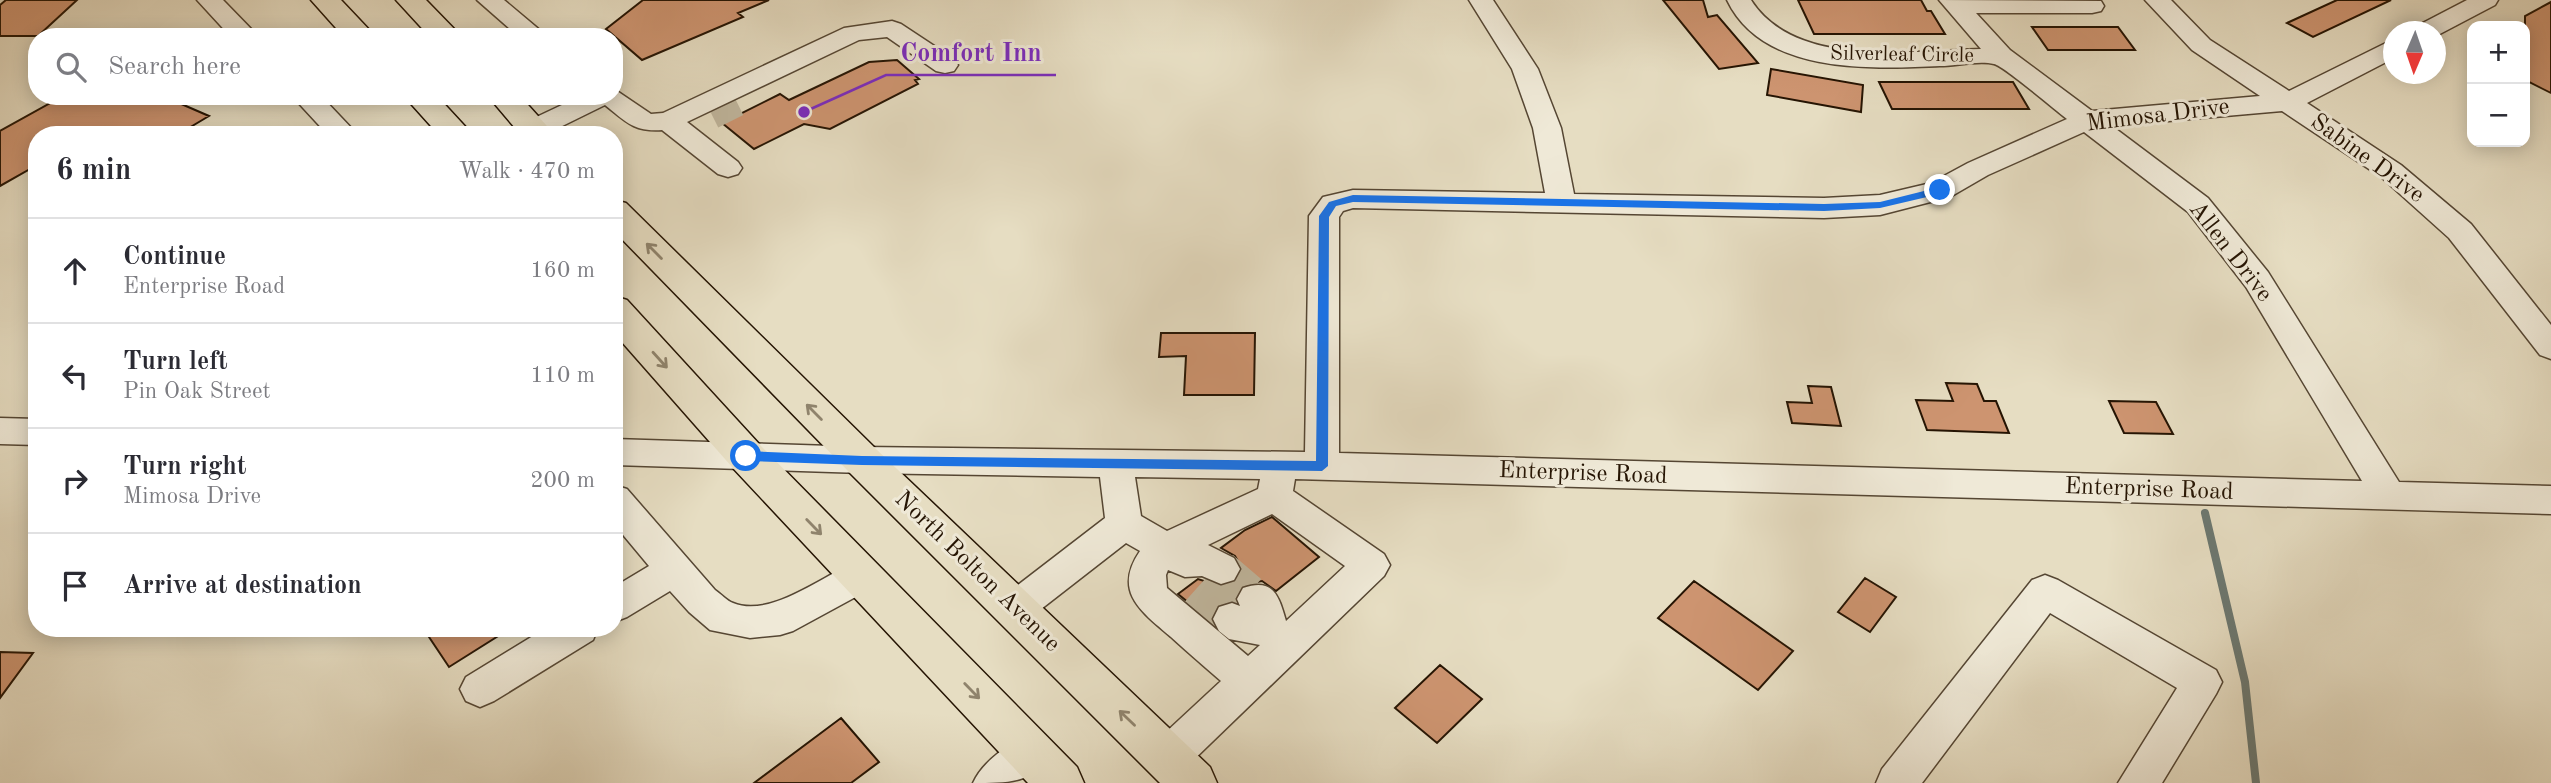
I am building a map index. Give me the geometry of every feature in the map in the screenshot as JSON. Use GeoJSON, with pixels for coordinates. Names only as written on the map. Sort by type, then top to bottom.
{"type":"FeatureCollection","features":[{"type":"Feature","properties":{"kind":"main road"},"geometry":{"type":"LineString","coordinates":[[325,0],[352,28]]}},
{"type":"Feature","properties":{"kind":"main road"},"geometry":{"type":"LineString","coordinates":[[428,105],[448,126]]}},
{"type":"Feature","properties":{"kind":"main road"},"geometry":{"type":"LineString","coordinates":[[510,105],[526,126]]}},
{"type":"Feature","properties":{"kind":"main road","name":"North Bolton Avenue"},"geometry":{"type":"LineString","coordinates":[[623,220],[862,460],[1180,770]]}},
{"type":"Feature","properties":{"kind":"main road"},"geometry":{"type":"LineString","coordinates":[[623,319],[746,456],[1060,783]]}},
{"type":"Feature","properties":{"kind":"street"},"geometry":{"type":"LineString","coordinates":[[209,0],[237,28]]}},
{"type":"Feature","properties":{"kind":"street"},"geometry":{"type":"LineString","coordinates":[[489,0],[524,28]]}},
{"type":"Feature","properties":{"kind":"street"},"geometry":{"type":"LineString","coordinates":[[1481,0],[1525,69],[1547,128],[1561,203]]}},
{"type":"Feature","properties":{"kind":"street","name":"Silverleaf Circle"},"geometry":{"type":"LineString","coordinates":[[1740,0],[1742,6],[1770,35],[1804,51],[1843,59],[2001,56]]}},
{"type":"Feature","properties":{"kind":"street","name":"Sabine Drive"},"geometry":{"type":"LineString","coordinates":[[2157,0],[2201,45],[2391,171],[2460,231],[2551,347]]}},
{"type":"Feature","properties":{"kind":"street"},"geometry":{"type":"LineString","coordinates":[[2445,21],[2486,0]]}},
{"type":"Feature","properties":{"kind":"street"},"geometry":{"type":"LineString","coordinates":[[1954,2],[2092,6]]}},
{"type":"Feature","properties":{"kind":"street","name":"Allen Drive"},"geometry":{"type":"LineString","coordinates":[[1954,2],[2001,56],[2198,205],[2257,280],[2390,497]]}},
{"type":"Feature","properties":{"kind":"street"},"geometry":{"type":"LineString","coordinates":[[672,119],[743,92],[853,33],[892,29],[945,65]]}},
{"type":"Feature","properties":{"kind":"street"},"geometry":{"type":"LineString","coordinates":[[2288,102],[2383,52]]}},
{"type":"Feature","properties":{"kind":"street","name":"Mimosa Drive"},"geometry":{"type":"LineString","coordinates":[[1333,204],[1353,199],[1824,208],[1880,205],[1940,190],[1978,169],[2088,120],[2288,102]]}},
{"type":"Feature","properties":{"kind":"street"},"geometry":{"type":"LineString","coordinates":[[314,105],[335,126]]}},
{"type":"Feature","properties":{"kind":"street"},"geometry":{"type":"LineString","coordinates":[[545,126],[585,105]]}},
{"type":"Feature","properties":{"kind":"street"},"geometry":{"type":"LineString","coordinates":[[622,105],[645,123],[672,119],[703,119],[712,115]]}},
{"type":"Feature","properties":{"kind":"street"},"geometry":{"type":"LineString","coordinates":[[672,119],[728,168]]}},
{"type":"Feature","properties":{"kind":"street"},"geometry":{"type":"LineString","coordinates":[[1322,466],[1324,216],[1333,204]]}},
{"type":"Feature","properties":{"kind":"street"},"geometry":{"type":"LineString","coordinates":[[0,431],[28,432]]}},
{"type":"Feature","properties":{"kind":"street","name":"Enterprise Road"},"geometry":{"type":"LineString","coordinates":[[623,452],[1116,464],[1277,481],[1322,466],[2390,497],[2551,499]]}},
{"type":"Feature","properties":{"kind":"street"},"geometry":{"type":"LineString","coordinates":[[1116,464],[1124,524]]}},
{"type":"Feature","properties":{"kind":"street"},"geometry":{"type":"LineString","coordinates":[[1180,770],[1249,681],[1260,622],[1371,565],[1277,481],[1192,567],[1148,566],[1146,581],[1151,597],[1249,681]]}},
{"type":"Feature","properties":{"kind":"street"},"geometry":{"type":"LineString","coordinates":[[623,510],[702,601],[723,618],[750,622],[780,619],[861,576]]}},
{"type":"Feature","properties":{"kind":"street"},"geometry":{"type":"LineString","coordinates":[[1014,609],[1124,524]]}},
{"type":"Feature","properties":{"kind":"street"},"geometry":{"type":"LineString","coordinates":[[1124,524],[1192,567]]}},
{"type":"Feature","properties":{"kind":"street"},"geometry":{"type":"LineString","coordinates":[[623,600],[674,569]]}},
{"type":"Feature","properties":{"kind":"street"},"geometry":{"type":"LineString","coordinates":[[1897,783],[2045,592],[2202,682],[2139,783]]}},
{"type":"Feature","properties":{"kind":"street"},"geometry":{"type":"LineString","coordinates":[[480,689],[564,637]]}},
{"type":"Feature","properties":{"kind":"street"},"geometry":{"type":"LineString","coordinates":[[994,783],[1032,753]]}},
{"type":"Feature","properties":{"kind":"building"},"geometry":{"type":"Polygon","coordinates":[[[6,0],[77,0],[47,28],[28,28],[28,36],[0,36],[0,5],[6,0]]]}},
{"type":"Feature","properties":{"kind":"building"},"geometry":{"type":"Polygon","coordinates":[[[643,0],[769,0],[738,13],[743,17],[642,60],[623,44],[623,28],[607,28],[643,0]]]}},
{"type":"Feature","properties":{"kind":"building"},"geometry":{"type":"Polygon","coordinates":[[[1663,0],[1703,0],[1708,17],[1717,15],[1758,63],[1719,69],[1663,0]]]}},
{"type":"Feature","properties":{"kind":"building"},"geometry":{"type":"Polygon","coordinates":[[[1798,0],[1921,0],[1945,34],[1814,34],[1798,0]]]}},
{"type":"Feature","properties":{"kind":"building"},"geometry":{"type":"Polygon","coordinates":[[[2337,0],[2391,0],[2313,37],[2287,23],[2337,0]]]}},
{"type":"Feature","properties":{"kind":"building"},"geometry":{"type":"Polygon","coordinates":[[[2551,2],[2551,93],[2530,82],[2530,21],[2525,21],[2525,16],[2551,2]]]}},
{"type":"Feature","properties":{"kind":"building"},"geometry":{"type":"Polygon","coordinates":[[[2032,27],[2118,27],[2135,50],[2048,50],[2032,27]]]}},
{"type":"Feature","properties":{"kind":"building"},"geometry":{"type":"Polygon","coordinates":[[[897,60],[919,79],[915,80],[918,84],[830,129],[804,124],[754,149],[722,123],[780,94],[789,100],[869,62],[897,60]]]}},
{"type":"Feature","properties":{"kind":"building"},"geometry":{"type":"Polygon","coordinates":[[[1771,69],[1863,85],[1861,112],[1767,95],[1771,69]]]}},
{"type":"Feature","properties":{"kind":"building"},"geometry":{"type":"Polygon","coordinates":[[[1879,82],[2013,82],[2029,109],[1892,109],[1879,82]]]}},
{"type":"Feature","properties":{"kind":"building"},"geometry":{"type":"Polygon","coordinates":[[[47,105],[184,105],[209,116],[192,126],[28,126],[28,170],[0,186],[0,131],[47,105]]]}},
{"type":"Feature","properties":{"kind":"building"},"geometry":{"type":"Polygon","coordinates":[[[1161,333],[1255,333],[1254,395],[1184,395],[1186,356],[1159,357],[1161,333]]]}},
{"type":"Feature","properties":{"kind":"building"},"geometry":{"type":"Polygon","coordinates":[[[1946,383],[1977,384],[1984,401],[1996,401],[2009,433],[1927,430],[1916,400],[1953,401],[1946,383]]]}},
{"type":"Feature","properties":{"kind":"building"},"geometry":{"type":"Polygon","coordinates":[[[1808,386],[1831,387],[1841,426],[1792,423],[1787,402],[1812,403],[1808,386]]]}},
{"type":"Feature","properties":{"kind":"building"},"geometry":{"type":"Polygon","coordinates":[[[2109,401],[2156,402],[2173,434],[2124,433],[2109,401]]]}},
{"type":"Feature","properties":{"kind":"building"},"geometry":{"type":"Polygon","coordinates":[[[1272,517],[1319,557],[1276,591],[1262,581],[1242,585],[1235,601],[1217,606],[1211,621],[1178,594],[1198,579],[1220,586],[1236,581],[1242,568],[1235,556],[1221,548],[1245,530],[1272,517]]]}},
{"type":"Feature","properties":{"kind":"building"},"geometry":{"type":"Polygon","coordinates":[[[1865,578],[1896,597],[1870,632],[1838,612],[1865,578]]]}},
{"type":"Feature","properties":{"kind":"building"},"geometry":{"type":"Polygon","coordinates":[[[1694,581],[1793,651],[1758,690],[1658,618],[1694,581]]]}},
{"type":"Feature","properties":{"kind":"building"},"geometry":{"type":"Polygon","coordinates":[[[429,637],[497,637],[449,667],[429,637]]]}},
{"type":"Feature","properties":{"kind":"building"},"geometry":{"type":"Polygon","coordinates":[[[0,652],[33,653],[0,698],[0,652]]]}},
{"type":"Feature","properties":{"kind":"building"},"geometry":{"type":"Polygon","coordinates":[[[1440,665],[1482,699],[1437,743],[1395,708],[1440,665]]]}},
{"type":"Feature","properties":{"kind":"building"},"geometry":{"type":"Polygon","coordinates":[[[841,718],[879,762],[851,783],[754,783],[841,718]]]}},
{"type":"Feature","properties":{"kind":"waterway"},"geometry":{"type":"LineString","coordinates":[[2205,513],[2245,682],[2256,783]]}},
{"type":"Feature","properties":{"kind":"tunnel"},"geometry":{"type":"LineString","coordinates":[[712,115],[740,101]]}},
{"type":"Feature","properties":{"kind":"tunnel"},"geometry":{"type":"LineString","coordinates":[[1221,569],[1256,599]]}},
{"type":"Feature","properties":{"kind":"tunnel"},"geometry":{"type":"LineString","coordinates":[[1197,588],[1232,619]]}},
{"type":"Feature","properties":{"kind":"place","name":"Comfort Inn"},"geometry":{"type":"Point","coordinates":[804,112]}},
{"type":"Feature","properties":{"kind":"route"},"geometry":{"type":"LineString","coordinates":[[746,456],[1322,466],[1324,216],[1333,204],[1353,199],[1824,208],[1880,205],[1940,190]]}}]}
